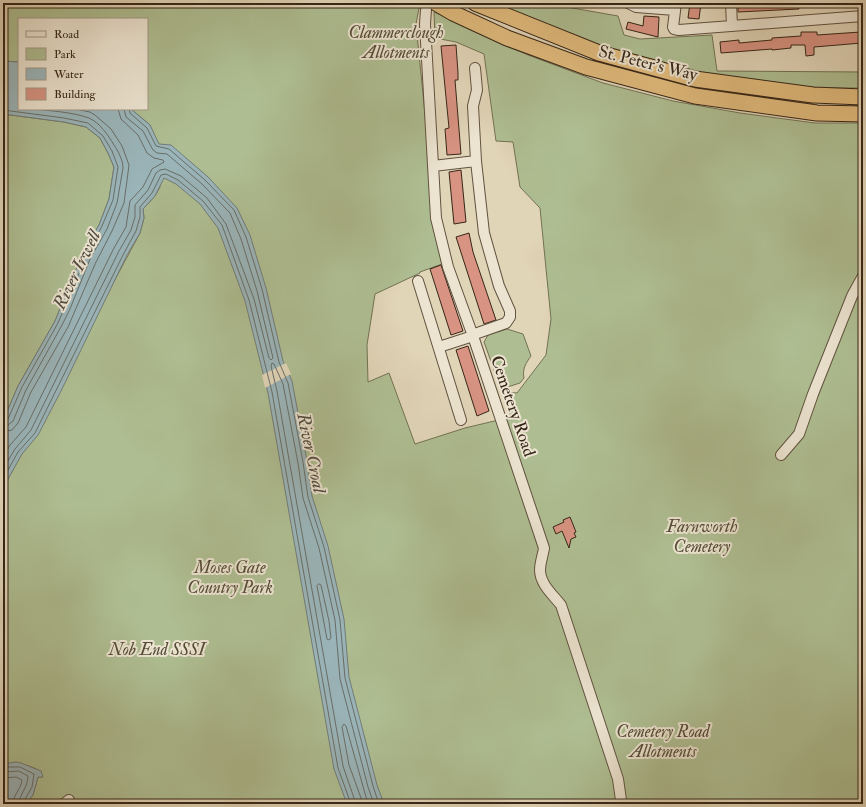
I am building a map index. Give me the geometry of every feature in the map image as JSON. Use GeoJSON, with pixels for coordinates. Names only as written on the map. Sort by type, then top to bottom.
{"type":"FeatureCollection","features":[{"type":"Feature","properties":{"kind":"highway","name":"St. Peter's Way"},"geometry":{"type":"LineString","coordinates":[[475,3],[599,53],[695,79],[813,95],[863,97]]}},
{"type":"Feature","properties":{"kind":"highway","name":"St. Peter's Way"},"geometry":{"type":"LineString","coordinates":[[431,6],[453,13],[507,38],[586,67],[695,96],[817,113],[863,114]]}},
{"type":"Feature","properties":{"kind":"street"},"geometry":{"type":"LineString","coordinates":[[628,3],[636,7],[676,6],[673,27],[674,29],[679,30],[863,16]]}},
{"type":"Feature","properties":{"kind":"street"},"geometry":{"type":"LineString","coordinates":[[731,3],[732,26]]}},
{"type":"Feature","properties":{"kind":"street","name":"Cemetery Road"},"geometry":{"type":"LineString","coordinates":[[431,6],[425,24],[436,218],[448,267],[544,548],[540,570],[542,579],[547,589],[561,605],[618,779],[621,800]]}},
{"type":"Feature","properties":{"kind":"street"},"geometry":{"type":"LineString","coordinates":[[439,347],[506,323],[510,318],[510,311],[500,286],[484,233],[476,161],[473,106],[477,90],[475,68]]}},
{"type":"Feature","properties":{"kind":"street"},"geometry":{"type":"LineString","coordinates":[[433,166],[476,161]]}},
{"type":"Feature","properties":{"kind":"street"},"geometry":{"type":"LineString","coordinates":[[781,455],[799,434],[813,394],[852,296],[863,276]]}},
{"type":"Feature","properties":{"kind":"street"},"geometry":{"type":"LineString","coordinates":[[418,281],[461,420]]}},
{"type":"Feature","properties":{"kind":"green space","name":"Moses Gate Country Park"},"geometry":{"type":"Polygon","coordinates":[[[3,3],[420,3],[416,24],[430,164],[432,214],[442,264],[420,272],[375,294],[367,345],[368,382],[389,373],[415,444],[465,428],[511,417],[503,392],[517,393],[546,355],[551,319],[540,208],[520,187],[513,142],[496,141],[484,54],[456,42],[435,38],[434,12],[528,55],[603,83],[673,101],[740,113],[815,123],[863,123],[863,804],[26,804],[33,795],[38,777],[42,777],[39,771],[22,764],[3,764],[3,488],[140,233],[144,218],[143,209],[155,196],[160,187],[150,125],[132,110],[148,110],[148,18],[18,18],[18,62],[3,61],[3,3]]]}},
{"type":"Feature","properties":{"kind":"green space"},"geometry":{"type":"Polygon","coordinates":[[[490,3],[544,3],[618,16],[624,35],[640,39],[712,35],[717,71],[863,72],[863,88],[818,88],[718,78],[618,54],[490,3]]]}},
{"type":"Feature","properties":{"kind":"green space"},"geometry":{"type":"Polygon","coordinates":[[[3,114],[64,122],[86,127],[100,138],[114,167],[109,199],[99,225],[82,255],[55,321],[18,386],[3,421],[3,114]]]}},
{"type":"Feature","properties":{"kind":"green space"},"geometry":{"type":"Polygon","coordinates":[[[507,329],[523,334],[531,356],[524,369],[524,378],[520,383],[501,389],[484,342],[488,335],[507,329]]]}},
{"type":"Feature","properties":{"kind":"water","name":"River Irwell"},"geometry":{"type":"Polygon","coordinates":[[[3,61],[18,62],[18,110],[132,110],[150,125],[159,144],[171,145],[208,177],[237,208],[250,235],[266,288],[283,361],[292,381],[312,496],[328,546],[344,619],[349,677],[377,785],[384,804],[347,804],[334,769],[268,393],[245,301],[218,228],[200,204],[176,184],[164,178],[155,196],[143,209],[144,218],[140,233],[127,255],[61,391],[38,435],[22,454],[3,488],[3,421],[18,386],[55,321],[82,255],[99,225],[109,199],[114,167],[100,138],[86,127],[64,122],[3,114],[3,61]]]}},
{"type":"Feature","properties":{"kind":"water"},"geometry":{"type":"Polygon","coordinates":[[[16,762],[41,771],[43,777],[38,777],[33,795],[26,804],[4,804],[3,764],[16,762]]]}},
{"type":"Feature","properties":{"kind":"pier"},"geometry":{"type":"Polygon","coordinates":[[[286,363],[291,374],[265,388],[262,375],[286,363]]]}},
{"type":"Feature","properties":{"kind":"building"},"geometry":{"type":"Polygon","coordinates":[[[690,3],[701,3],[699,19],[688,18],[690,3]]]}},
{"type":"Feature","properties":{"kind":"building"},"geometry":{"type":"Polygon","coordinates":[[[738,3],[799,3],[799,9],[738,12],[738,3]]]}},
{"type":"Feature","properties":{"kind":"building"},"geometry":{"type":"Polygon","coordinates":[[[644,16],[659,17],[658,37],[626,29],[628,22],[643,26],[644,16]]]}},
{"type":"Feature","properties":{"kind":"building"},"geometry":{"type":"Polygon","coordinates":[[[801,32],[817,32],[817,35],[861,32],[862,43],[814,47],[814,55],[806,56],[805,45],[791,45],[791,48],[772,50],[721,53],[720,42],[739,40],[739,43],[772,40],[772,38],[801,36],[801,32]]]}},
{"type":"Feature","properties":{"kind":"building"},"geometry":{"type":"Polygon","coordinates":[[[456,45],[458,80],[455,80],[461,154],[447,155],[445,129],[449,128],[441,46],[456,45]]]}},
{"type":"Feature","properties":{"kind":"building"},"geometry":{"type":"Polygon","coordinates":[[[461,170],[466,222],[454,224],[449,172],[461,170]]]}},
{"type":"Feature","properties":{"kind":"building"},"geometry":{"type":"Polygon","coordinates":[[[469,233],[473,252],[496,320],[484,324],[456,237],[469,233]]]}},
{"type":"Feature","properties":{"kind":"building"},"geometry":{"type":"Polygon","coordinates":[[[441,265],[463,331],[451,335],[430,269],[441,265]]]}},
{"type":"Feature","properties":{"kind":"building"},"geometry":{"type":"Polygon","coordinates":[[[468,346],[489,411],[477,416],[456,350],[468,346]]]}},
{"type":"Feature","properties":{"kind":"building"},"geometry":{"type":"Polygon","coordinates":[[[570,517],[576,532],[574,533],[576,537],[571,539],[569,548],[562,531],[556,534],[553,527],[564,522],[563,520],[570,517]]]}},
{"type":"Feature","properties":{"kind":"park label","name":"Clammerclough Allotments"},"geometry":{"type":"Point","coordinates":[396,42]}},
{"type":"Feature","properties":{"kind":"park label","name":"Farnworth Cemetery"},"geometry":{"type":"Point","coordinates":[702,536]}},
{"type":"Feature","properties":{"kind":"park label","name":"Nob End SSSI"},"geometry":{"type":"Point","coordinates":[157,649]}},
{"type":"Feature","properties":{"kind":"park label","name":"Cemetery Road Allotments"},"geometry":{"type":"Point","coordinates":[663,741]}},
{"type":"Feature","properties":{"kind":"water label","name":"River Croal"},"geometry":{"type":"Point","coordinates":[311,453]}}]}
